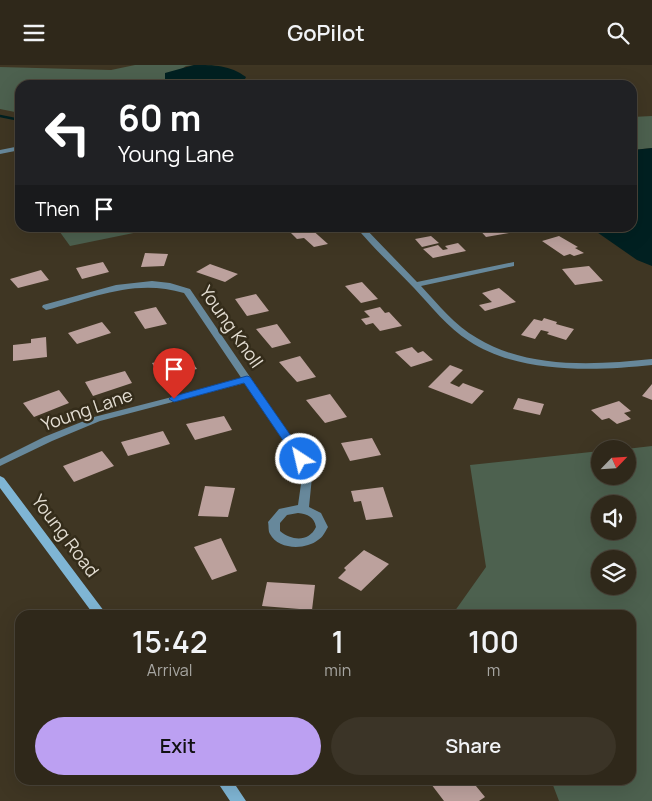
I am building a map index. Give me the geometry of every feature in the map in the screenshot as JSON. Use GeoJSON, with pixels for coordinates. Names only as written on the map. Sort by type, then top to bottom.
{"type":"FeatureCollection","features":[{"type":"Feature","properties":{"kind":"street"},"geometry":{"type":"LineString","coordinates":[[0,151],[15,149]]}},
{"type":"Feature","properties":{"kind":"street"},"geometry":{"type":"LineString","coordinates":[[364,232],[461,331],[489,349],[525,359],[585,367],[652,362]]}},
{"type":"Feature","properties":{"kind":"street"},"geometry":{"type":"LineString","coordinates":[[416,285],[511,264]]}},
{"type":"Feature","properties":{"kind":"street","name":"Young Knoll"},"geometry":{"type":"LineString","coordinates":[[46,307],[141,283],[172,285],[187,291],[195,300],[301,459],[307,477],[304,509]]}},
{"type":"Feature","properties":{"kind":"street","name":"Young Lane"},"geometry":{"type":"LineString","coordinates":[[0,463],[48,439],[97,419],[247,379]]}},
{"type":"Feature","properties":{"kind":"street","name":"Young Road"},"geometry":{"type":"LineString","coordinates":[[0,480],[97,610]]}},
{"type":"Feature","properties":{"kind":"street"},"geometry":{"type":"LineString","coordinates":[[228,785],[239,801]]}},
{"type":"Feature","properties":{"kind":"green space"},"geometry":{"type":"Polygon","coordinates":[[[135,65],[194,65],[186,66],[165,80],[15,80],[15,112],[0,109],[0,67],[111,70],[135,65]]]}},
{"type":"Feature","properties":{"kind":"green space"},"geometry":{"type":"Polygon","coordinates":[[[652,116],[652,148],[637,150],[637,117],[652,116]]]}},
{"type":"Feature","properties":{"kind":"green space"},"geometry":{"type":"Polygon","coordinates":[[[60,232],[138,232],[70,246],[60,232]]]}},
{"type":"Feature","properties":{"kind":"green space"},"geometry":{"type":"Polygon","coordinates":[[[652,446],[652,801],[559,801],[553,785],[636,785],[636,610],[456,610],[486,567],[470,465],[591,452],[591,485],[636,485],[636,448],[652,446]]]}},
{"type":"Feature","properties":{"kind":"water"},"geometry":{"type":"Polygon","coordinates":[[[194,65],[215,66],[234,70],[246,77],[244,80],[165,80],[165,73],[194,65]]]}},
{"type":"Feature","properties":{"kind":"water"},"geometry":{"type":"Polygon","coordinates":[[[652,148],[652,266],[637,260],[597,232],[637,232],[637,150],[652,148]]]}},
{"type":"Feature","properties":{"kind":"building"},"geometry":{"type":"Polygon","coordinates":[[[314,232],[328,244],[314,247],[304,238],[297,239],[291,233],[314,232]]]}},
{"type":"Feature","properties":{"kind":"building"},"geometry":{"type":"Polygon","coordinates":[[[482,232],[509,233],[486,237],[482,232]]]}},
{"type":"Feature","properties":{"kind":"building"},"geometry":{"type":"Polygon","coordinates":[[[431,236],[439,243],[422,247],[415,239],[431,236]]]}},
{"type":"Feature","properties":{"kind":"building"},"geometry":{"type":"Polygon","coordinates":[[[559,236],[578,247],[575,248],[584,253],[564,256],[542,241],[559,236]]]}},
{"type":"Feature","properties":{"kind":"building"},"geometry":{"type":"Polygon","coordinates":[[[458,243],[466,251],[433,258],[423,249],[438,245],[443,250],[448,249],[445,246],[458,243]]]}},
{"type":"Feature","properties":{"kind":"building"},"geometry":{"type":"Polygon","coordinates":[[[145,253],[168,254],[164,266],[141,267],[145,253]]]}},
{"type":"Feature","properties":{"kind":"building"},"geometry":{"type":"Polygon","coordinates":[[[103,262],[109,272],[82,279],[76,268],[103,262]]]}},
{"type":"Feature","properties":{"kind":"building"},"geometry":{"type":"Polygon","coordinates":[[[210,264],[238,274],[225,282],[196,272],[210,264]]]}},
{"type":"Feature","properties":{"kind":"building"},"geometry":{"type":"Polygon","coordinates":[[[589,266],[603,281],[575,285],[562,269],[589,266]]]}},
{"type":"Feature","properties":{"kind":"building"},"geometry":{"type":"Polygon","coordinates":[[[41,270],[49,280],[18,288],[10,279],[41,270]]]}},
{"type":"Feature","properties":{"kind":"building"},"geometry":{"type":"Polygon","coordinates":[[[362,282],[378,299],[361,303],[345,286],[362,282]]]}},
{"type":"Feature","properties":{"kind":"building"},"geometry":{"type":"Polygon","coordinates":[[[499,288],[516,302],[485,311],[479,305],[492,302],[482,293],[499,288]]]}},
{"type":"Feature","properties":{"kind":"building"},"geometry":{"type":"Polygon","coordinates":[[[256,294],[269,311],[247,316],[235,299],[256,294]]]}},
{"type":"Feature","properties":{"kind":"building"},"geometry":{"type":"Polygon","coordinates":[[[156,307],[167,324],[145,329],[134,312],[156,307]]]}},
{"type":"Feature","properties":{"kind":"building"},"geometry":{"type":"Polygon","coordinates":[[[380,307],[385,313],[389,312],[402,326],[380,331],[373,323],[366,325],[361,319],[370,317],[364,311],[380,307]]]}},
{"type":"Feature","properties":{"kind":"building"},"geometry":{"type":"Polygon","coordinates":[[[544,318],[557,322],[556,324],[574,329],[566,340],[541,330],[535,339],[521,335],[534,319],[542,321],[544,318]]]}},
{"type":"Feature","properties":{"kind":"building"},"geometry":{"type":"Polygon","coordinates":[[[102,322],[111,333],[77,344],[68,333],[102,322]]]}},
{"type":"Feature","properties":{"kind":"building"},"geometry":{"type":"Polygon","coordinates":[[[277,324],[291,343],[272,348],[256,329],[277,324]]]}},
{"type":"Feature","properties":{"kind":"building"},"geometry":{"type":"Polygon","coordinates":[[[46,337],[47,357],[13,361],[13,345],[31,343],[31,339],[46,337]]]}},
{"type":"Feature","properties":{"kind":"building"},"geometry":{"type":"Polygon","coordinates":[[[412,347],[418,353],[423,351],[433,360],[411,367],[395,352],[412,347]]]}},
{"type":"Feature","properties":{"kind":"building"},"geometry":{"type":"Polygon","coordinates":[[[187,355],[197,369],[160,377],[152,363],[187,355]]]}},
{"type":"Feature","properties":{"kind":"building"},"geometry":{"type":"Polygon","coordinates":[[[300,356],[316,377],[297,382],[279,362],[300,356]]]}},
{"type":"Feature","properties":{"kind":"building"},"geometry":{"type":"Polygon","coordinates":[[[450,365],[463,370],[450,383],[459,387],[463,383],[484,391],[472,404],[428,387],[450,365]]]}},
{"type":"Feature","properties":{"kind":"building"},"geometry":{"type":"Polygon","coordinates":[[[125,371],[132,383],[93,396],[85,382],[125,371]]]}},
{"type":"Feature","properties":{"kind":"building"},"geometry":{"type":"Polygon","coordinates":[[[652,384],[652,400],[642,396],[652,384]]]}},
{"type":"Feature","properties":{"kind":"building"},"geometry":{"type":"Polygon","coordinates":[[[59,390],[69,403],[34,417],[23,403],[59,390]]]}},
{"type":"Feature","properties":{"kind":"building"},"geometry":{"type":"Polygon","coordinates":[[[330,394],[347,417],[325,423],[306,400],[330,394]]]}},
{"type":"Feature","properties":{"kind":"building"},"geometry":{"type":"Polygon","coordinates":[[[518,398],[544,404],[540,415],[513,409],[518,398]]]}},
{"type":"Feature","properties":{"kind":"building"},"geometry":{"type":"Polygon","coordinates":[[[619,401],[631,411],[624,413],[631,419],[617,424],[609,418],[602,420],[591,410],[619,401]]]}},
{"type":"Feature","properties":{"kind":"building"},"geometry":{"type":"Polygon","coordinates":[[[224,416],[232,430],[195,440],[186,424],[224,416]]]}},
{"type":"Feature","properties":{"kind":"building"},"geometry":{"type":"Polygon","coordinates":[[[163,431],[170,444],[128,456],[121,442],[163,431]]]}},
{"type":"Feature","properties":{"kind":"building"},"geometry":{"type":"Polygon","coordinates":[[[372,438],[381,455],[350,461],[341,443],[372,438]]]}},
{"type":"Feature","properties":{"kind":"building"},"geometry":{"type":"Polygon","coordinates":[[[102,451],[114,466],[74,482],[63,466],[102,451]]]}},
{"type":"Feature","properties":{"kind":"building"},"geometry":{"type":"Polygon","coordinates":[[[205,486],[235,488],[228,517],[198,516],[205,486]]]}},
{"type":"Feature","properties":{"kind":"building"},"geometry":{"type":"Polygon","coordinates":[[[383,487],[393,517],[366,520],[361,501],[354,502],[351,491],[383,487]]]}},
{"type":"Feature","properties":{"kind":"building"},"geometry":{"type":"Polygon","coordinates":[[[221,538],[237,571],[212,580],[194,547],[221,538]]]}},
{"type":"Feature","properties":{"kind":"building"},"geometry":{"type":"Polygon","coordinates":[[[364,550],[389,564],[361,591],[338,578],[346,570],[344,568],[364,550]]]}},
{"type":"Feature","properties":{"kind":"building"},"geometry":{"type":"Polygon","coordinates":[[[267,582],[315,585],[312,610],[262,606],[267,582]]]}},
{"type":"Feature","properties":{"kind":"building"},"geometry":{"type":"Polygon","coordinates":[[[432,785],[475,785],[485,797],[479,801],[444,801],[432,785]]]}},
{"type":"Feature","properties":{"kind":"waterway"},"geometry":{"type":"LineString","coordinates":[[0,116],[15,119]]}},
{"type":"Feature","properties":{"kind":"route"},"geometry":{"type":"LineString","coordinates":[[174,399],[247,379],[301,459]]}}]}
